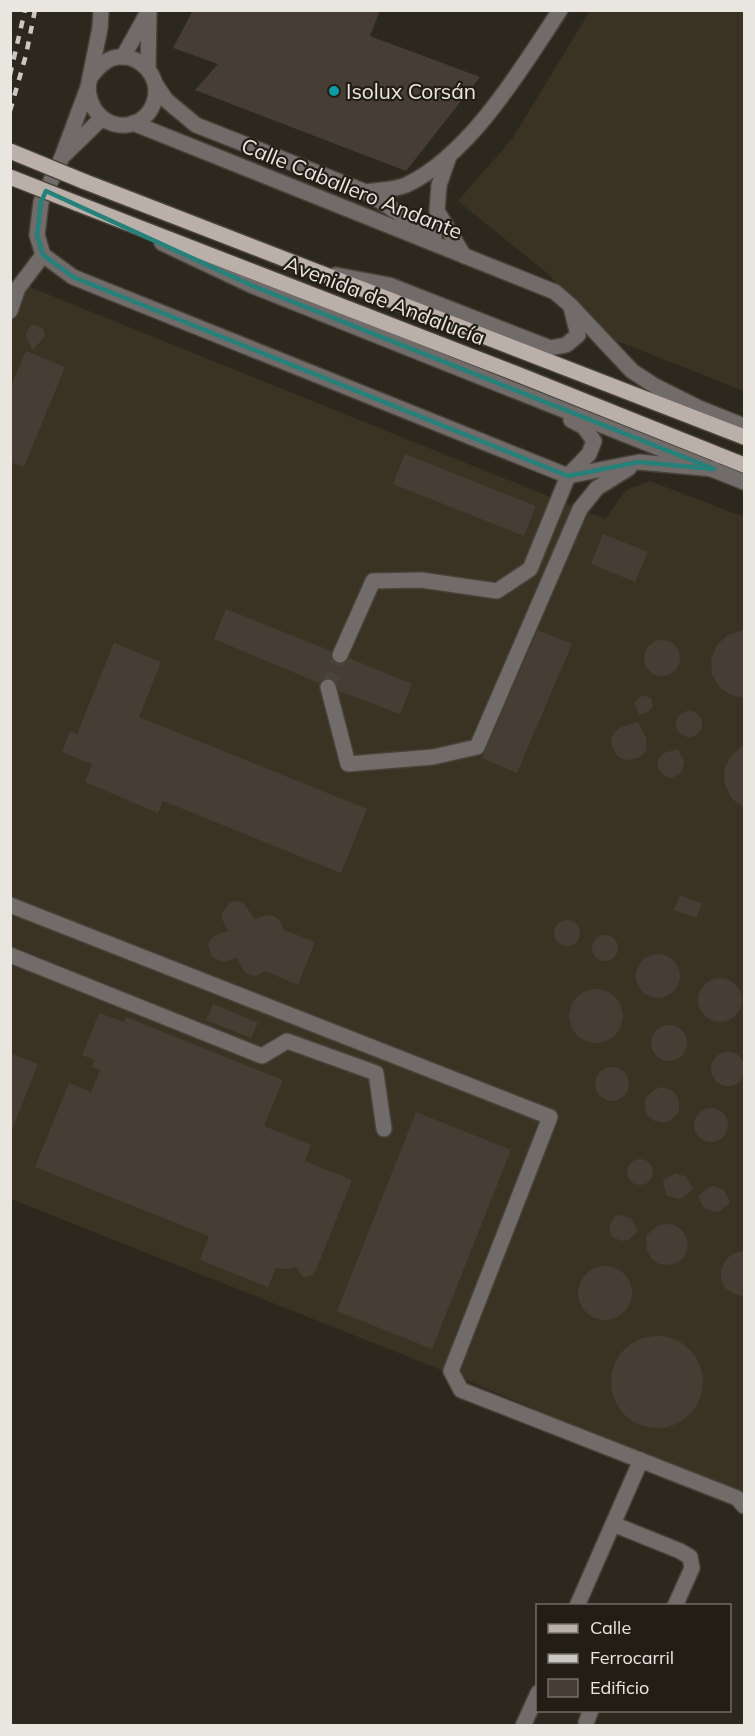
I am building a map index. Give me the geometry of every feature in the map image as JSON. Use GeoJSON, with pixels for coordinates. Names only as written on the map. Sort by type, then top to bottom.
{"type":"FeatureCollection","features":[{"type":"Feature","properties":{"kind":"main road","name":"Avenida de Andalucía"},"geometry":{"type":"LineString","coordinates":[[10,151],[744,436]]}},
{"type":"Feature","properties":{"kind":"main road","name":"Avenida de Andalucía"},"geometry":{"type":"LineString","coordinates":[[10,177],[744,465]]}},
{"type":"Feature","properties":{"kind":"street"},"geometry":{"type":"LineString","coordinates":[[100,10],[100,28],[89,99],[93,110],[111,123],[122,125],[133,123],[144,118],[152,108],[156,97],[156,85],[148,69],[137,60],[118,57],[100,28]]}},
{"type":"Feature","properties":{"kind":"street"},"geometry":{"type":"LineString","coordinates":[[366,192],[405,186],[448,159],[506,91],[560,10]]}},
{"type":"Feature","properties":{"kind":"street"},"geometry":{"type":"LineString","coordinates":[[149,11],[118,57],[101,65],[90,81],[62,157],[41,202],[37,235],[43,255],[73,277],[568,476],[639,462],[714,469]]}},
{"type":"Feature","properties":{"kind":"street"},"geometry":{"type":"LineString","coordinates":[[148,69],[149,11]]}},
{"type":"Feature","properties":{"kind":"street","name":"Calle Caballero Andante"},"geometry":{"type":"LineString","coordinates":[[156,85],[166,100],[196,124],[366,192],[464,256]]}},
{"type":"Feature","properties":{"kind":"street"},"geometry":{"type":"LineString","coordinates":[[62,157],[102,118]]}},
{"type":"Feature","properties":{"kind":"street","name":"Calle Caballero Andante"},"geometry":{"type":"LineString","coordinates":[[133,123],[464,256]]}},
{"type":"Feature","properties":{"kind":"street"},"geometry":{"type":"LineString","coordinates":[[448,159],[439,185],[437,211],[464,256],[555,292],[570,304],[632,371],[655,386],[699,408],[744,426]]}},
{"type":"Feature","properties":{"kind":"street"},"geometry":{"type":"LineString","coordinates":[[76,203],[253,286],[744,482]]}},
{"type":"Feature","properties":{"kind":"street"},"geometry":{"type":"LineString","coordinates":[[10,311],[18,288],[43,255]]}},
{"type":"Feature","properties":{"kind":"street"},"geometry":{"type":"LineString","coordinates":[[316,271],[389,285],[550,348],[566,345],[578,335],[570,304]]}},
{"type":"Feature","properties":{"kind":"street"},"geometry":{"type":"LineString","coordinates":[[340,655],[374,581],[421,580],[497,591],[530,569],[568,476],[589,454],[594,441],[584,427],[507,388]]}},
{"type":"Feature","properties":{"kind":"street"},"geometry":{"type":"LineString","coordinates":[[699,408],[744,436]]}},
{"type":"Feature","properties":{"kind":"street"},"geometry":{"type":"LineString","coordinates":[[328,687],[348,764],[433,757],[477,747],[580,509],[597,488],[639,462]]}},
{"type":"Feature","properties":{"kind":"street"},"geometry":{"type":"LineString","coordinates":[[10,905],[550,1117],[451,1371],[461,1390],[641,1460],[741,1502]]}},
{"type":"Feature","properties":{"kind":"street"},"geometry":{"type":"LineString","coordinates":[[10,955],[262,1056],[287,1041],[376,1073],[384,1129]]}},
{"type":"Feature","properties":{"kind":"street"},"geometry":{"type":"LineString","coordinates":[[576,1604],[641,1460]]}},
{"type":"Feature","properties":{"kind":"street"},"geometry":{"type":"LineString","coordinates":[[613,1524],[690,1557],[692,1568],[675,1604]]}},
{"type":"Feature","properties":{"kind":"street"},"geometry":{"type":"LineString","coordinates":[[523,1725],[536,1695]]}},
{"type":"Feature","properties":{"kind":"highlighted area"},"geometry":{"type":"Polygon","coordinates":[[[46,191],[253,286],[714,469],[639,462],[568,476],[73,277],[43,255],[37,235],[41,202],[46,191]]]}},
{"type":"Feature","properties":{"kind":"shaded area"},"geometry":{"type":"Polygon","coordinates":[[[590,11],[744,11],[744,391],[604,336],[547,273],[458,201],[512,139],[590,11]]]}},
{"type":"Feature","properties":{"kind":"shaded area"},"geometry":{"type":"Polygon","coordinates":[[[10,279],[605,519],[626,490],[650,481],[744,517],[744,1498],[459,1377],[11,1199],[10,279]]]}},
{"type":"Feature","properties":{"kind":"building","name":"Isolux Corsán"},"geometry":{"type":"Polygon","coordinates":[[[193,10],[380,10],[370,36],[480,77],[406,171],[195,90],[218,64],[173,48],[193,10]]]}},
{"type":"Feature","properties":{"kind":"building"},"geometry":{"type":"Polygon","coordinates":[[[31,326],[43,328],[45,336],[33,350],[26,333],[31,326]]]}},
{"type":"Feature","properties":{"kind":"building"},"geometry":{"type":"Polygon","coordinates":[[[26,351],[65,367],[24,467],[10,462],[10,388],[26,351]]]}},
{"type":"Feature","properties":{"kind":"building"},"geometry":{"type":"Polygon","coordinates":[[[405,454],[536,506],[524,536],[393,484],[405,454]]]}},
{"type":"Feature","properties":{"kind":"building"},"geometry":{"type":"Polygon","coordinates":[[[603,534],[648,552],[635,582],[591,564],[603,534]]]}},
{"type":"Feature","properties":{"kind":"building"},"geometry":{"type":"Polygon","coordinates":[[[226,609],[331,651],[332,660],[337,664],[345,663],[349,658],[412,684],[400,714],[339,691],[335,681],[331,678],[325,678],[319,683],[214,639],[226,609]]]}},
{"type":"Feature","properties":{"kind":"building"},"geometry":{"type":"Polygon","coordinates":[[[538,630],[572,644],[517,773],[482,758],[538,630]]]}},
{"type":"Feature","properties":{"kind":"building"},"geometry":{"type":"Polygon","coordinates":[[[744,630],[744,698],[731,695],[719,687],[712,674],[711,659],[717,645],[728,635],[744,630]]]}},
{"type":"Feature","properties":{"kind":"building"},"geometry":{"type":"Polygon","coordinates":[[[662,640],[674,646],[680,658],[674,670],[662,676],[650,670],[644,658],[650,646],[662,640]]]}},
{"type":"Feature","properties":{"kind":"building"},"geometry":{"type":"Polygon","coordinates":[[[114,643],[161,662],[139,717],[367,809],[341,873],[163,801],[158,813],[85,782],[92,764],[62,752],[70,731],[77,734],[114,643]]]}},
{"type":"Feature","properties":{"kind":"building"},"geometry":{"type":"Polygon","coordinates":[[[644,695],[651,698],[653,706],[648,712],[639,715],[635,703],[644,695]]]}},
{"type":"Feature","properties":{"kind":"building"},"geometry":{"type":"Polygon","coordinates":[[[689,711],[698,715],[702,724],[698,733],[689,737],[680,733],[676,724],[680,715],[689,711]]]}},
{"type":"Feature","properties":{"kind":"building"},"geometry":{"type":"Polygon","coordinates":[[[638,722],[646,738],[647,750],[638,758],[622,759],[612,747],[611,739],[621,727],[638,722]]]}},
{"type":"Feature","properties":{"kind":"building"},"geometry":{"type":"Polygon","coordinates":[[[744,744],[744,807],[732,799],[725,785],[724,770],[730,757],[744,744]]]}},
{"type":"Feature","properties":{"kind":"building"},"geometry":{"type":"Polygon","coordinates":[[[678,749],[684,761],[682,772],[672,778],[666,777],[658,768],[658,759],[664,753],[678,749]]]}},
{"type":"Feature","properties":{"kind":"building"},"geometry":{"type":"Polygon","coordinates":[[[680,895],[702,904],[696,918],[674,910],[680,895]]]}},
{"type":"Feature","properties":{"kind":"building"},"geometry":{"type":"Polygon","coordinates":[[[242,902],[254,919],[267,915],[274,916],[284,930],[315,942],[298,985],[265,971],[256,976],[249,975],[237,958],[223,962],[212,957],[208,945],[216,935],[228,931],[222,919],[222,913],[229,903],[242,902]]]}},
{"type":"Feature","properties":{"kind":"building"},"geometry":{"type":"Polygon","coordinates":[[[567,920],[577,923],[580,933],[577,943],[567,946],[557,943],[554,933],[557,923],[567,920]]]}},
{"type":"Feature","properties":{"kind":"building"},"geometry":{"type":"Polygon","coordinates":[[[605,935],[615,938],[618,948],[615,958],[605,961],[595,958],[592,948],[595,938],[605,935]]]}},
{"type":"Feature","properties":{"kind":"building"},"geometry":{"type":"Polygon","coordinates":[[[658,954],[674,960],[680,976],[674,992],[658,998],[642,992],[636,976],[642,960],[658,954]]]}},
{"type":"Feature","properties":{"kind":"building"},"geometry":{"type":"Polygon","coordinates":[[[720,978],[736,984],[742,1000],[736,1016],[720,1022],[704,1016],[698,1000],[704,984],[720,978]]]}},
{"type":"Feature","properties":{"kind":"building"},"geometry":{"type":"Polygon","coordinates":[[[596,989],[606,991],[615,997],[621,1006],[623,1016],[621,1026],[615,1035],[606,1041],[596,1043],[586,1041],[577,1035],[571,1026],[569,1016],[571,1006],[577,997],[586,991],[596,989]]]}},
{"type":"Feature","properties":{"kind":"building"},"geometry":{"type":"Polygon","coordinates":[[[213,1004],[258,1023],[251,1038],[206,1020],[213,1004]]]}},
{"type":"Feature","properties":{"kind":"building"},"geometry":{"type":"Polygon","coordinates":[[[99,1013],[124,1022],[126,1017],[283,1080],[264,1126],[311,1145],[305,1161],[352,1180],[316,1270],[311,1276],[303,1277],[296,1267],[276,1268],[268,1287],[200,1260],[209,1236],[35,1167],[69,1083],[91,1092],[100,1070],[92,1067],[95,1060],[82,1055],[99,1013]]]}},
{"type":"Feature","properties":{"kind":"building"},"geometry":{"type":"Polygon","coordinates":[[[669,1025],[682,1030],[687,1043],[682,1056],[669,1061],[656,1056],[651,1043],[656,1030],[669,1025]]]}},
{"type":"Feature","properties":{"kind":"building"},"geometry":{"type":"Polygon","coordinates":[[[728,1052],[740,1057],[745,1069],[740,1081],[728,1086],[716,1081],[711,1069],[716,1057],[728,1052]]]}},
{"type":"Feature","properties":{"kind":"building"},"geometry":{"type":"Polygon","coordinates":[[[10,1053],[38,1064],[11,1132],[10,1132],[10,1053]]]}},
{"type":"Feature","properties":{"kind":"building"},"geometry":{"type":"Polygon","coordinates":[[[612,1067],[624,1072],[629,1084],[624,1096],[612,1101],[600,1096],[595,1084],[600,1072],[612,1067]]]}},
{"type":"Feature","properties":{"kind":"building"},"geometry":{"type":"Polygon","coordinates":[[[661,1087],[675,1093],[679,1100],[679,1112],[670,1121],[663,1123],[649,1117],[645,1110],[645,1098],[661,1087]]]}},
{"type":"Feature","properties":{"kind":"building"},"geometry":{"type":"Polygon","coordinates":[[[711,1108],[723,1113],[728,1125],[723,1137],[711,1142],[699,1137],[694,1125],[699,1113],[711,1108]]]}},
{"type":"Feature","properties":{"kind":"building"},"geometry":{"type":"Polygon","coordinates":[[[416,1112],[511,1150],[432,1349],[337,1311],[416,1112]]]}},
{"type":"Feature","properties":{"kind":"building"},"geometry":{"type":"Polygon","coordinates":[[[640,1159],[649,1163],[653,1172],[649,1181],[640,1185],[631,1181],[627,1172],[631,1163],[640,1159]]]}},
{"type":"Feature","properties":{"kind":"building"},"geometry":{"type":"Polygon","coordinates":[[[676,1173],[686,1177],[693,1189],[683,1198],[677,1199],[666,1195],[663,1180],[676,1173]]]}},
{"type":"Feature","properties":{"kind":"building"},"geometry":{"type":"Polygon","coordinates":[[[713,1186],[724,1190],[730,1203],[720,1211],[714,1212],[704,1208],[698,1196],[713,1186]]]}},
{"type":"Feature","properties":{"kind":"building"},"geometry":{"type":"Polygon","coordinates":[[[621,1215],[632,1219],[638,1231],[628,1240],[622,1241],[612,1237],[609,1226],[615,1216],[621,1215]]]}},
{"type":"Feature","properties":{"kind":"building"},"geometry":{"type":"Polygon","coordinates":[[[675,1225],[683,1231],[688,1248],[684,1257],[677,1263],[668,1265],[659,1264],[651,1258],[647,1250],[646,1236],[657,1226],[675,1225]]]}},
{"type":"Feature","properties":{"kind":"building"},"geometry":{"type":"Polygon","coordinates":[[[744,1251],[744,1296],[726,1289],[721,1280],[721,1270],[725,1261],[732,1254],[744,1251]]]}},
{"type":"Feature","properties":{"kind":"building"},"geometry":{"type":"Polygon","coordinates":[[[600,1266],[610,1266],[620,1270],[628,1278],[632,1293],[628,1308],[620,1316],[610,1320],[600,1320],[590,1316],[582,1308],[578,1298],[578,1288],[582,1278],[590,1270],[600,1266]]]}},
{"type":"Feature","properties":{"kind":"building"},"geometry":{"type":"Polygon","coordinates":[[[657,1336],[675,1339],[690,1349],[700,1364],[703,1382],[700,1400],[690,1415],[675,1425],[657,1428],[639,1425],[624,1415],[614,1400],[611,1382],[614,1364],[624,1349],[639,1339],[657,1336]]]}},
{"type":"Feature","properties":{"kind":"tunnel"},"geometry":{"type":"LineString","coordinates":[[328,687],[340,655]]}},
{"type":"Feature","properties":{"kind":"railway"},"geometry":{"type":"LineString","coordinates":[[10,75],[25,10]]}},
{"type":"Feature","properties":{"kind":"railway"},"geometry":{"type":"LineString","coordinates":[[10,111],[26,55],[35,10]]}},
{"type":"Feature","properties":{"kind":"place","name":"Isolux Corsán"},"geometry":{"type":"Point","coordinates":[334,91]}}]}
